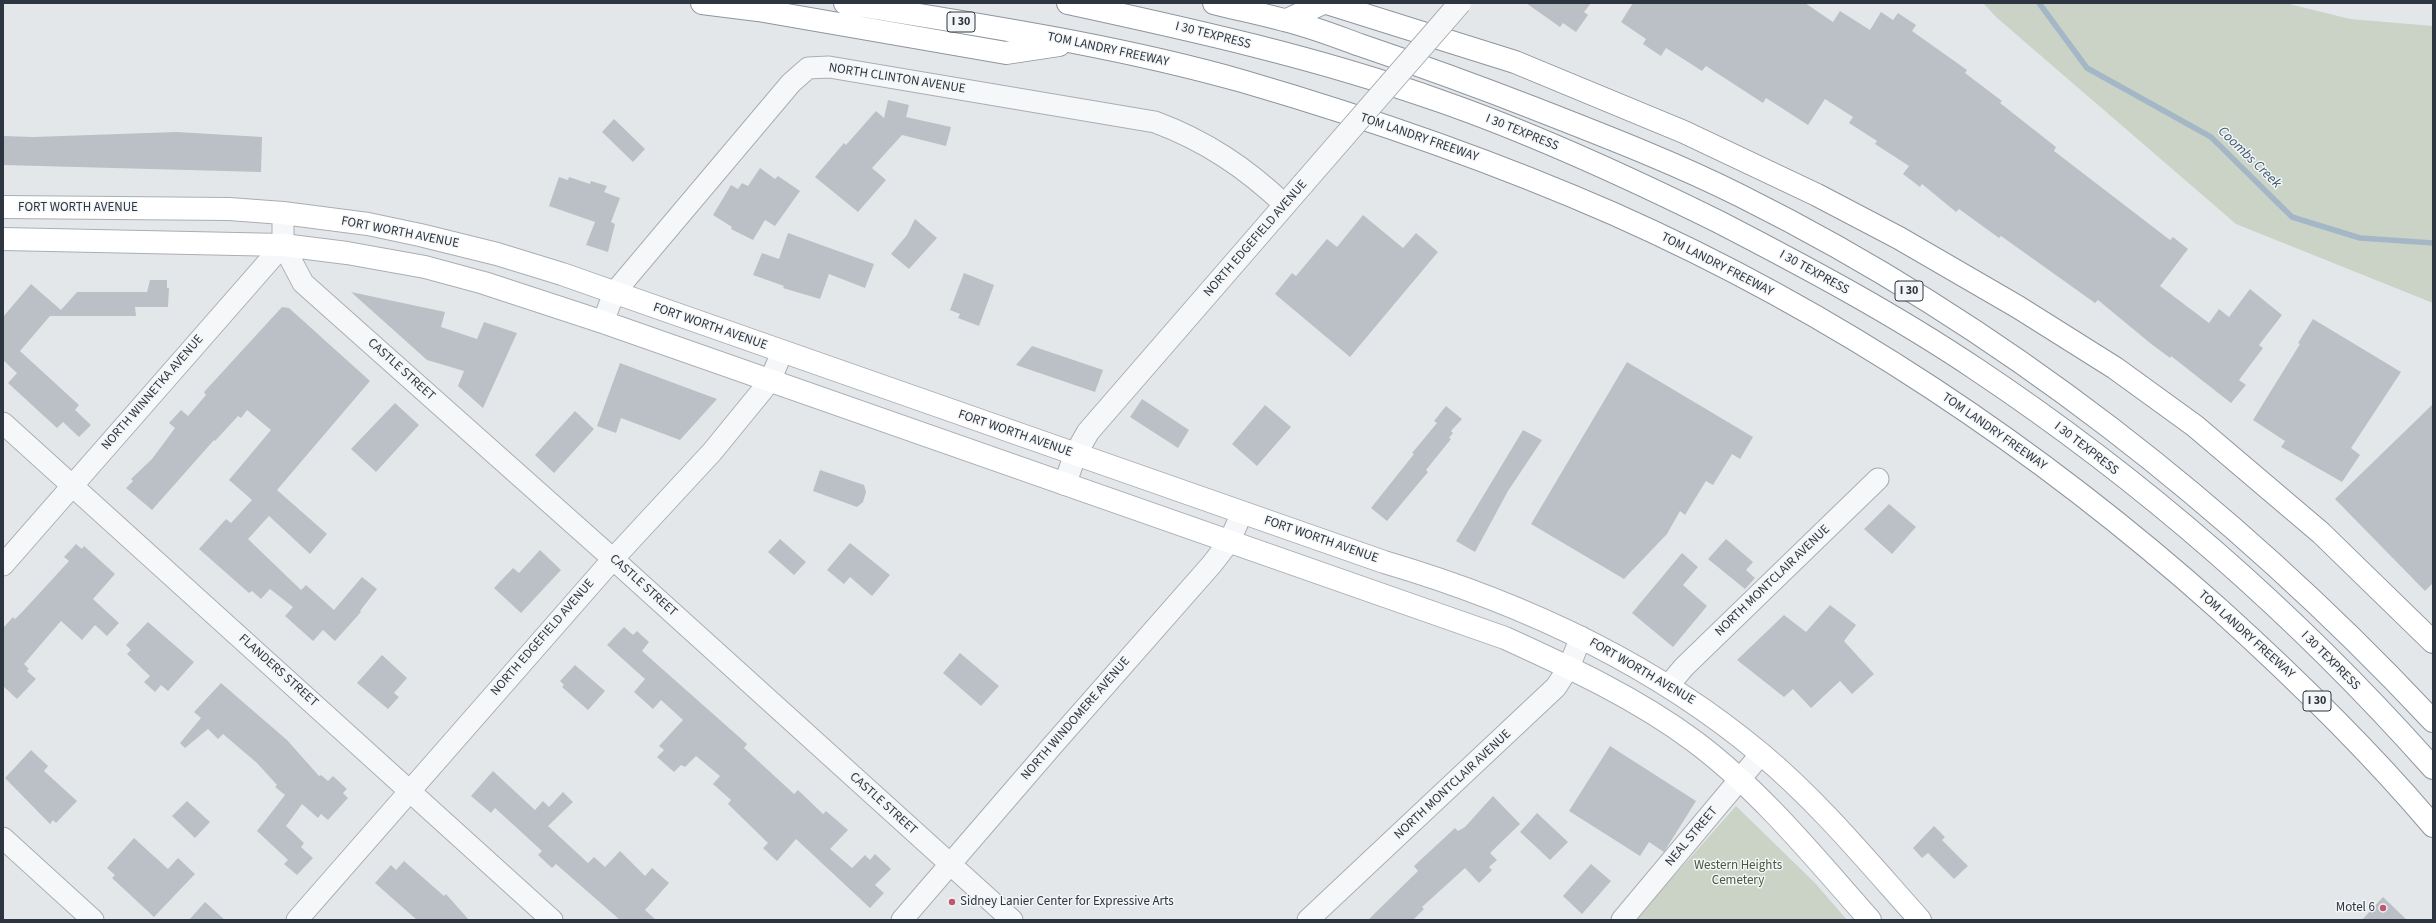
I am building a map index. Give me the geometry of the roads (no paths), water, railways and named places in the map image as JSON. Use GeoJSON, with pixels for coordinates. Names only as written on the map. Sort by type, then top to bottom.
{"type":"FeatureCollection","features":[{"type":"Feature","properties":{"kind":"main road"},"geometry":{"type":"LineString","coordinates":[[702,3],[758,10],[1006,53],[1078,42]]}},
{"type":"Feature","properties":{"kind":"main road","name":"TOM LANDRY FREEWAY"},"geometry":{"type":"LineString","coordinates":[[845,3],[1078,42],[1238,80],[1430,140],[1526,176],[1618,216],[1798,307],[1884,358],[1968,413],[2129,531],[2281,666],[2353,738],[2433,826]]}},
{"type":"Feature","properties":{"kind":"main road","name":"I 30 TEXPRESS"},"geometry":{"type":"LineString","coordinates":[[1068,3],[1185,28],[1335,67],[1441,101],[1551,144],[1663,194],[1785,256],[1883,312],[1974,368],[2057,426],[2146,496],[2251,583],[2330,660],[2433,768]]}},
{"type":"Feature","properties":{"kind":"main road","name":"I 30"},"geometry":{"type":"LineString","coordinates":[[1214,3],[1286,20],[1450,75],[1647,153],[1741,196],[1832,245],[1922,299],[2007,354],[2084,407],[2169,473],[2248,540],[2323,608],[2433,721]]}},
{"type":"Feature","properties":{"kind":"main road"},"geometry":{"type":"LineString","coordinates":[[1286,20],[1322,3]]}},
{"type":"Feature","properties":{"kind":"main road"},"geometry":{"type":"LineString","coordinates":[[1327,3],[1515,62],[1684,132],[1817,195],[1899,238],[2018,307],[2115,368],[2195,426],[2321,533],[2433,642]]}},
{"type":"Feature","properties":{"kind":"main road","name":"FORT WORTH AVENUE"},"geometry":{"type":"LineString","coordinates":[[3,207],[229,209],[282,213],[368,224],[497,254],[614,293],[1075,455],[1384,562],[1427,575],[1501,602],[1581,637],[1623,658],[1698,705],[1761,754],[1847,838],[1920,920]]}},
{"type":"Feature","properties":{"kind":"main road"},"geometry":{"type":"LineString","coordinates":[[3,239],[283,245],[347,253],[425,267],[484,283],[603,322],[1505,638],[1595,679],[1648,710],[1694,741],[1740,779],[1784,823],[1870,920]]}},
{"type":"Feature","properties":{"kind":"main road"},"geometry":{"type":"LineString","coordinates":[[1416,606],[1427,575]]}},
{"type":"Feature","properties":{"kind":"street","name":"NORTH EDGEFIELD AVENUE"},"geometry":{"type":"LineString","coordinates":[[1065,484],[1075,455],[1088,432],[1460,3]]}},
{"type":"Feature","properties":{"kind":"street","name":"NORTH CLINTON AVENUE"},"geometry":{"type":"LineString","coordinates":[[603,322],[614,293],[791,83],[808,68],[829,67],[1155,122],[1185,133],[1218,151],[1259,181],[1285,205]]}},
{"type":"Feature","properties":{"kind":"street"},"geometry":{"type":"LineString","coordinates":[[282,213],[283,245]]}},
{"type":"Feature","properties":{"kind":"street","name":"NORTH WINNETKA AVENUE"},"geometry":{"type":"LineString","coordinates":[[3,565],[283,245]]}},
{"type":"Feature","properties":{"kind":"street","name":"CASTLE STREET"},"geometry":{"type":"LineString","coordinates":[[283,245],[303,283],[613,559],[1012,920]]}},
{"type":"Feature","properties":{"kind":"street","name":"NORTH EDGEFIELD AVENUE"},"geometry":{"type":"LineString","coordinates":[[297,920],[613,559],[712,452],[770,381],[782,352]]}},
{"type":"Feature","properties":{"kind":"street","name":"FLANDERS STREET"},"geometry":{"type":"LineString","coordinates":[[3,423],[552,920]]}},
{"type":"Feature","properties":{"kind":"street","name":"NORTH MONTCLAIR AVENUE"},"geometry":{"type":"LineString","coordinates":[[1668,686],[1878,479]]}},
{"type":"Feature","properties":{"kind":"street","name":"NORTH WINDOMERE AVENUE"},"geometry":{"type":"LineString","coordinates":[[902,920],[1229,542],[1242,513]]}},
{"type":"Feature","properties":{"kind":"street","name":"NORTH MONTCLAIR AVENUE"},"geometry":{"type":"LineString","coordinates":[[1308,920],[1556,687],[1569,667],[1581,637]]}},
{"type":"Feature","properties":{"kind":"street","name":"NEAL STREET"},"geometry":{"type":"LineString","coordinates":[[1622,920],[1761,754]]}},
{"type":"Feature","properties":{"kind":"street"},"geometry":{"type":"LineString","coordinates":[[3,838],[93,920]]}},
{"type":"Feature","properties":{"kind":"waterway","name":"Coombs Creek"},"geometry":{"type":"LineString","coordinates":[[2039,3],[2087,68],[2211,137],[2292,217],[2360,238],[2433,243]]}},
{"type":"Feature","properties":{"kind":"place","name":"Sidney Lanier Center for Expressive Arts"},"geometry":{"type":"Point","coordinates":[952,902]}},
{"type":"Feature","properties":{"kind":"place","name":"Motel 6"},"geometry":{"type":"Point","coordinates":[2383,908]}},
{"type":"Feature","properties":{"kind":"park label","name":"Western Heights Cemetery"},"geometry":{"type":"Point","coordinates":[1738,874]}}]}
